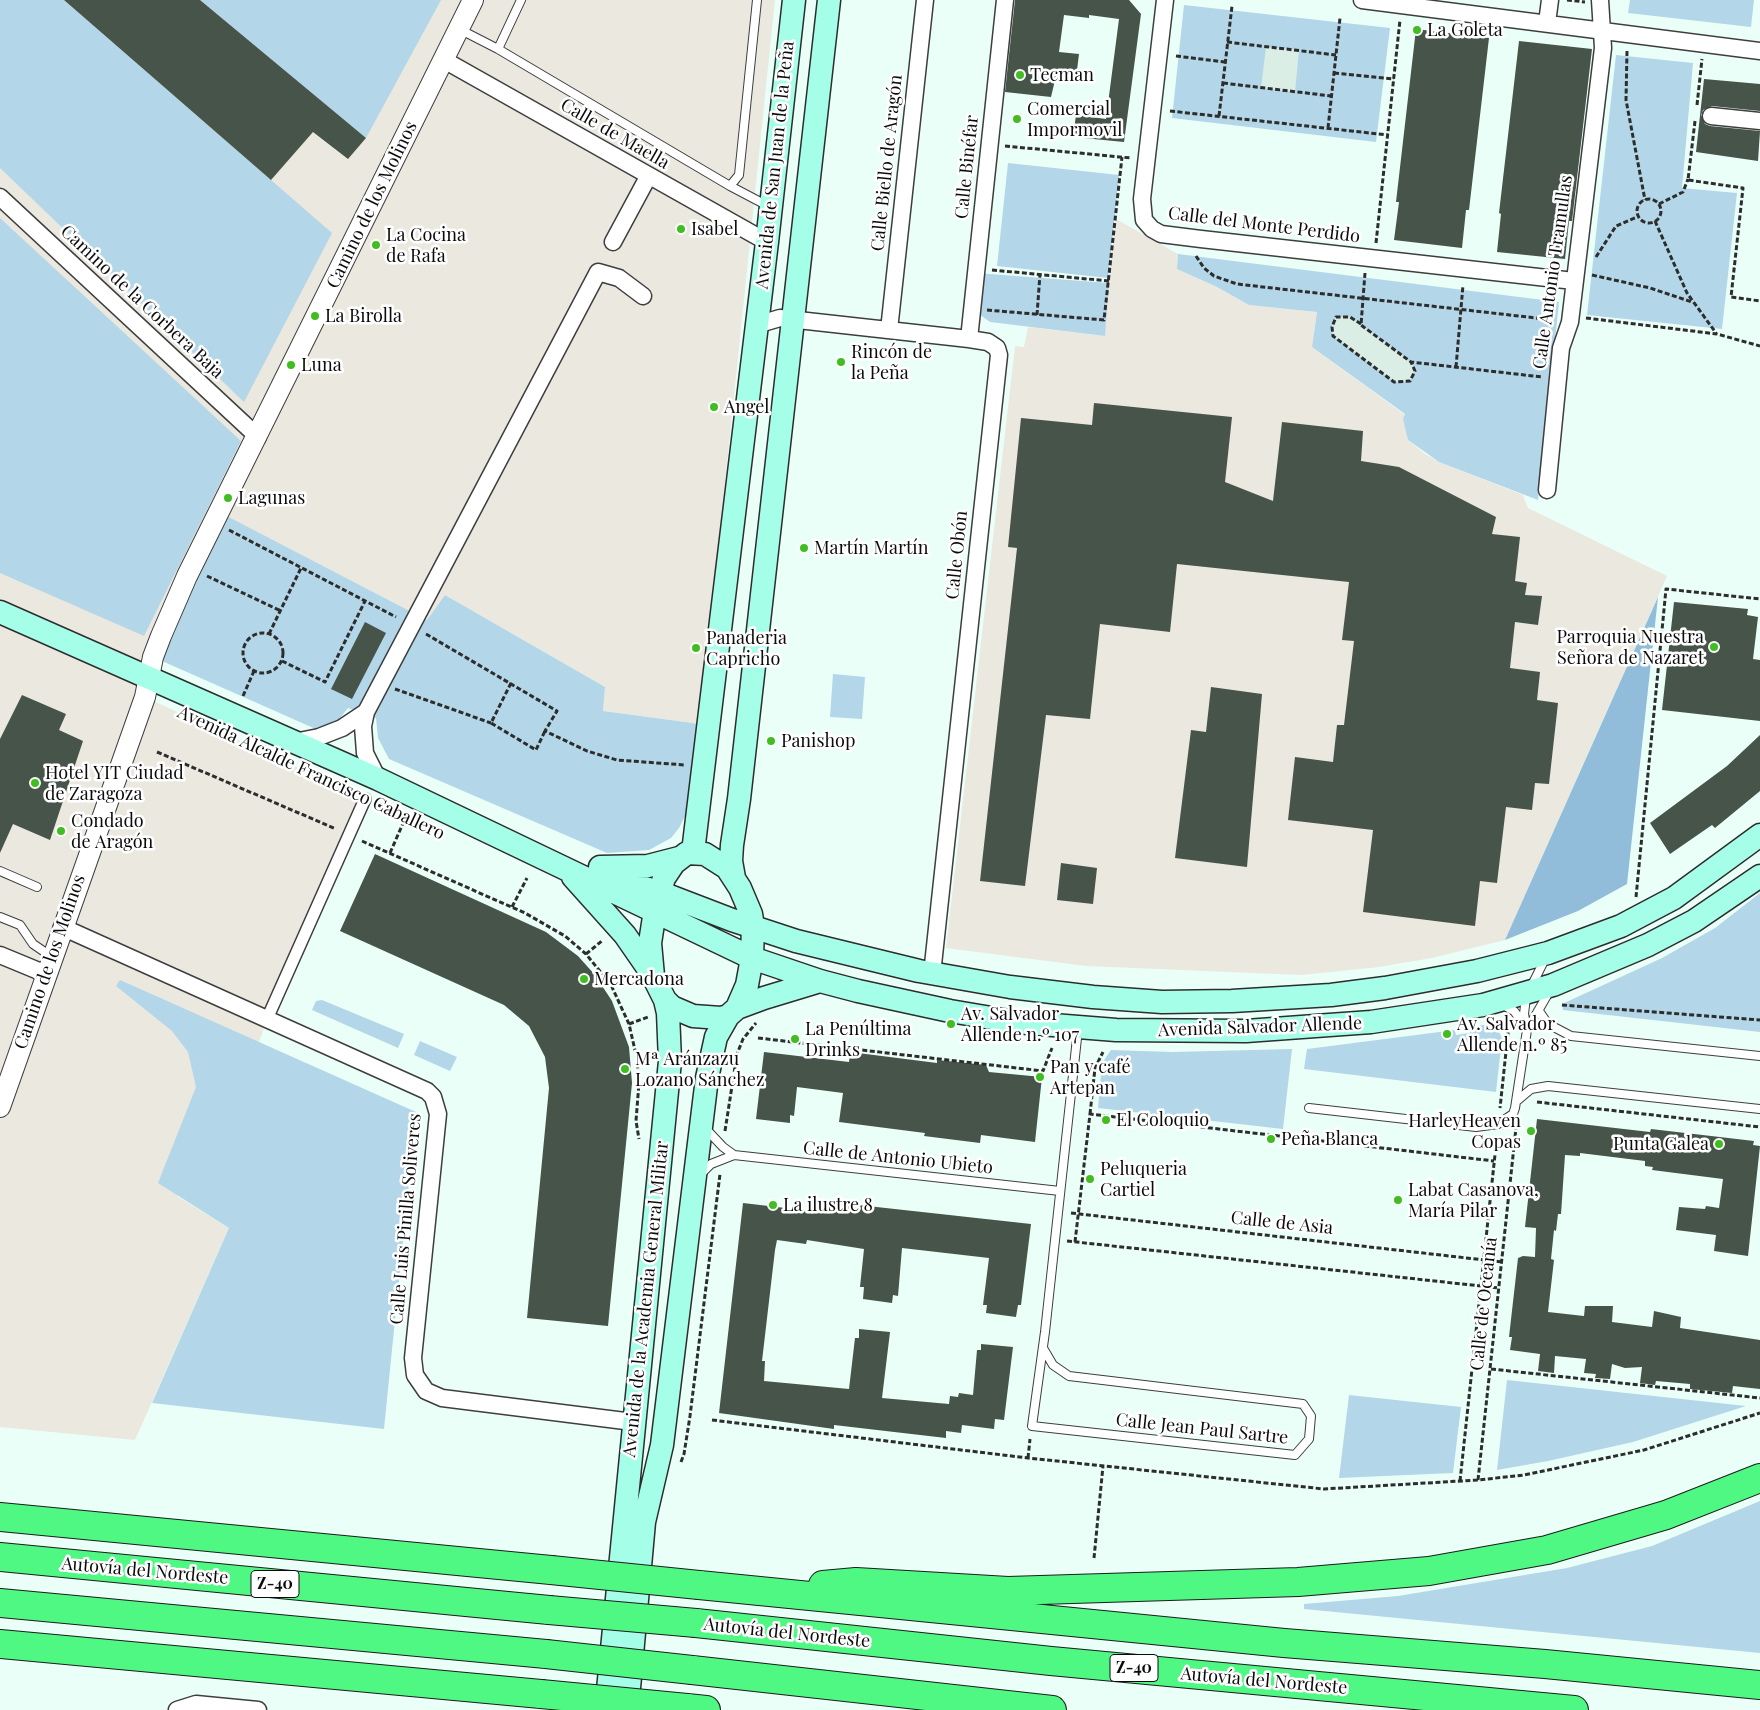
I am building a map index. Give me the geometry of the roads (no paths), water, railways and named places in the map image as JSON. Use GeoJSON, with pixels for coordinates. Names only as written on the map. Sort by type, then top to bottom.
{"type":"FeatureCollection","features":[{"type":"Feature","properties":{"kind":"highway"},"geometry":{"type":"LineString","coordinates":[[744,1590],[856,1582],[1018,1591],[1298,1582],[1429,1570],[1547,1550],[1666,1515],[1760,1478]]}},
{"type":"Feature","properties":{"kind":"highway"},"geometry":{"type":"LineString","coordinates":[[0,1517],[1284,1643],[1545,1664],[1760,1686]]}},
{"type":"Feature","properties":{"kind":"highway","name":"Autovía del Nordeste"},"geometry":{"type":"LineString","coordinates":[[0,1557],[696,1623],[1051,1661],[1574,1710]]}},
{"type":"Feature","properties":{"kind":"highway"},"geometry":{"type":"LineString","coordinates":[[0,1603],[546,1654],[1052,1710]]}},
{"type":"Feature","properties":{"kind":"highway"},"geometry":{"type":"LineString","coordinates":[[0,1644],[697,1709]]}},
{"type":"Feature","properties":{"kind":"main road","name":"Avenida de San Juan de la Peña"},"geometry":{"type":"LineString","coordinates":[[686,855],[703,767],[767,242],[794,0]]}},
{"type":"Feature","properties":{"kind":"main road","name":"Avenida de San Juan de la Peña"},"geometry":{"type":"LineString","coordinates":[[734,878],[731,861],[732,845],[739,799],[829,0]]}},
{"type":"Feature","properties":{"kind":"main road","name":"Avenida Alcalde Francisco Caballero"},"geometry":{"type":"LineString","coordinates":[[0,612],[378,779],[564,867],[657,902],[753,926]]}},
{"type":"Feature","properties":{"kind":"main road","name":"Avenida Salvador Allende"},"geometry":{"type":"LineString","coordinates":[[753,926],[829,950],[932,974],[1010,987],[1093,997],[1162,1002],[1232,1001],[1331,995],[1385,988],[1477,971],[1548,953],[1634,920],[1674,898],[1760,835]]}},
{"type":"Feature","properties":{"kind":"main road","name":"Avenida de San Juan de la Peña"},"geometry":{"type":"LineString","coordinates":[[657,902],[669,869],[686,855],[705,854],[721,862],[734,878],[747,902],[753,926],[752,958],[747,985],[733,1012]]}},
{"type":"Feature","properties":{"kind":"main road","name":"Avenida Alcalde Francisco Caballero"},"geometry":{"type":"LineString","coordinates":[[564,867],[648,866],[686,855]]}},
{"type":"Feature","properties":{"kind":"main road","name":"Avenida Alcalde Francisco Caballero"},"geometry":{"type":"LineString","coordinates":[[564,867],[625,935],[653,976]]}},
{"type":"Feature","properties":{"kind":"main road","name":"Avenida Salvador Allende"},"geometry":{"type":"LineString","coordinates":[[657,902],[752,958],[820,981],[950,1012],[1015,1022],[1078,1028],[1162,1032],[1274,1030],[1493,1011],[1557,995],[1694,921],[1760,876]]}},
{"type":"Feature","properties":{"kind":"main road","name":"Avenida de la Academia General Militar"},"geometry":{"type":"LineString","coordinates":[[606,1710],[633,1422],[669,1076],[670,1023],[665,1000],[653,976],[650,955],[657,902]]}},
{"type":"Feature","properties":{"kind":"main road"},"geometry":{"type":"LineString","coordinates":[[665,1000],[672,1007],[693,1016],[711,1019],[733,1012],[785,990],[820,981]]}},
{"type":"Feature","properties":{"kind":"main road","name":"Avenida de la Academia General Militar"},"geometry":{"type":"LineString","coordinates":[[627,1710],[644,1522],[662,1445],[710,1056],[716,1037],[733,1012]]}},
{"type":"Feature","properties":{"kind":"street","name":"Camino de los Molinos"},"geometry":{"type":"LineString","coordinates":[[0,1107],[145,696],[153,657],[191,568],[258,437],[473,0]]}},
{"type":"Feature","properties":{"kind":"street","name":"Calle Biello de Aragón"},"geometry":{"type":"LineString","coordinates":[[889,330],[925,0]]}},
{"type":"Feature","properties":{"kind":"street","name":"Calle Binéfar"},"geometry":{"type":"LineString","coordinates":[[969,339],[1005,0]]}},
{"type":"Feature","properties":{"kind":"street","name":"Calle del Monte Perdido"},"geometry":{"type":"LineString","coordinates":[[1165,0],[1142,200],[1144,220],[1152,229],[1161,234],[1201,240],[1370,259],[1578,276]]}},
{"type":"Feature","properties":{"kind":"street"},"geometry":{"type":"LineString","coordinates":[[1362,0],[1760,51]]}},
{"type":"Feature","properties":{"kind":"street"},"geometry":{"type":"LineString","coordinates":[[1547,23],[1550,0]]}},
{"type":"Feature","properties":{"kind":"street","name":"Calle Antonio Tramullas"},"geometry":{"type":"LineString","coordinates":[[1547,490],[1561,348],[1570,319],[1578,276],[1604,48],[1602,30],[1594,1]]}},
{"type":"Feature","properties":{"kind":"street","name":"Calle de Maella"},"geometry":{"type":"LineString","coordinates":[[444,60],[648,177],[767,242]]}},
{"type":"Feature","properties":{"kind":"street"},"geometry":{"type":"LineString","coordinates":[[1712,116],[1760,121]]}},
{"type":"Feature","properties":{"kind":"street"},"geometry":{"type":"LineString","coordinates":[[613,242],[648,177]]}},
{"type":"Feature","properties":{"kind":"street","name":"Camino de la Corbera Baja"},"geometry":{"type":"LineString","coordinates":[[0,197],[258,437]]}},
{"type":"Feature","properties":{"kind":"street"},"geometry":{"type":"LineString","coordinates":[[378,779],[365,752],[363,726],[366,712],[598,272],[619,278],[643,296]]}},
{"type":"Feature","properties":{"kind":"street"},"geometry":{"type":"LineString","coordinates":[[756,330],[771,319],[793,319]]}},
{"type":"Feature","properties":{"kind":"street","name":"Calle Obón"},"geometry":{"type":"LineString","coordinates":[[793,319],[969,339],[993,344],[999,355],[932,974]]}},
{"type":"Feature","properties":{"kind":"street"},"geometry":{"type":"LineString","coordinates":[[294,742],[319,737],[342,728],[366,712]]}},
{"type":"Feature","properties":{"kind":"street"},"geometry":{"type":"LineString","coordinates":[[267,1019],[365,799]]}},
{"type":"Feature","properties":{"kind":"street","name":"Calle Luis Pinilla Soliveres"},"geometry":{"type":"LineString","coordinates":[[62,927],[427,1091],[437,1105],[437,1126],[412,1366],[415,1375],[426,1391],[442,1398],[633,1422]]}},
{"type":"Feature","properties":{"kind":"street"},"geometry":{"type":"LineString","coordinates":[[0,955],[49,966]]}},
{"type":"Feature","properties":{"kind":"street"},"geometry":{"type":"LineString","coordinates":[[179,1709],[196,1704],[258,1710]]}},
{"type":"Feature","properties":{"kind":"lane"},"geometry":{"type":"LineString","coordinates":[[498,49],[521,0]]}},
{"type":"Feature","properties":{"kind":"lane"},"geometry":{"type":"LineString","coordinates":[[730,186],[739,175],[757,0]]}},
{"type":"Feature","properties":{"kind":"lane"},"geometry":{"type":"LineString","coordinates":[[459,29],[498,49],[730,186],[771,207]]}},
{"type":"Feature","properties":{"kind":"lane"},"geometry":{"type":"LineString","coordinates":[[0,871],[37,887]]}},
{"type":"Feature","properties":{"kind":"lane"},"geometry":{"type":"LineString","coordinates":[[0,917],[20,926],[49,966]]}},
{"type":"Feature","properties":{"kind":"lane"},"geometry":{"type":"LineString","coordinates":[[1309,1108],[1476,1127],[1498,1124],[1513,1114],[1518,1100],[1527,1030],[1533,1002],[1548,953]]}},
{"type":"Feature","properties":{"kind":"lane"},"geometry":{"type":"LineString","coordinates":[[1527,1030],[1524,1014],[1533,1002]]}},
{"type":"Feature","properties":{"kind":"lane"},"geometry":{"type":"LineString","coordinates":[[1533,1002],[1548,1024],[1571,1036],[1760,1056]]}},
{"type":"Feature","properties":{"kind":"lane"},"geometry":{"type":"LineString","coordinates":[[1493,1011],[1514,1011],[1527,1030]]}},
{"type":"Feature","properties":{"kind":"lane"},"geometry":{"type":"LineString","coordinates":[[1042,1348],[1078,1028]]}},
{"type":"Feature","properties":{"kind":"lane"},"geometry":{"type":"LineString","coordinates":[[1518,1100],[1531,1089],[1548,1086],[1760,1109]]}},
{"type":"Feature","properties":{"kind":"lane"},"geometry":{"type":"LineString","coordinates":[[702,1124],[723,1147],[734,1155]]}},
{"type":"Feature","properties":{"kind":"lane"},"geometry":{"type":"LineString","coordinates":[[696,1181],[711,1164],[734,1155]]}},
{"type":"Feature","properties":{"kind":"lane","name":"Calle de Antonio Ubieto"},"geometry":{"type":"LineString","coordinates":[[734,1155],[1060,1191]]}},
{"type":"Feature","properties":{"kind":"lane","name":"Calle Jean Paul Sartre"},"geometry":{"type":"LineString","coordinates":[[1042,1348],[1053,1365],[1069,1376],[1303,1404],[1311,1416],[1309,1439],[1295,1455],[1032,1426],[1042,1348]]}},
{"type":"Feature","properties":{"kind":"place","name":"La Goleta"},"geometry":{"type":"Point","coordinates":[1417,30]}},
{"type":"Feature","properties":{"kind":"place","name":"Tecman"},"geometry":{"type":"Point","coordinates":[1020,75]}},
{"type":"Feature","properties":{"kind":"place","name":"Comercial Impormovil"},"geometry":{"type":"Point","coordinates":[1017,119]}},
{"type":"Feature","properties":{"kind":"place","name":"Isabel"},"geometry":{"type":"Point","coordinates":[681,229]}},
{"type":"Feature","properties":{"kind":"place","name":"La Cocina de Rafa"},"geometry":{"type":"Point","coordinates":[376,245]}},
{"type":"Feature","properties":{"kind":"place","name":"La Birolla"},"geometry":{"type":"Point","coordinates":[315,316]}},
{"type":"Feature","properties":{"kind":"place","name":"Rincón de la Peña"},"geometry":{"type":"Point","coordinates":[841,362]}},
{"type":"Feature","properties":{"kind":"place","name":"Luna"},"geometry":{"type":"Point","coordinates":[291,365]}},
{"type":"Feature","properties":{"kind":"place","name":"Angel"},"geometry":{"type":"Point","coordinates":[714,407]}},
{"type":"Feature","properties":{"kind":"place","name":"Lagunas"},"geometry":{"type":"Point","coordinates":[228,498]}},
{"type":"Feature","properties":{"kind":"place","name":"Martín Martín"},"geometry":{"type":"Point","coordinates":[804,548]}},
{"type":"Feature","properties":{"kind":"place","name":"Parroquia Nuestra Señora de Nazaret"},"geometry":{"type":"Point","coordinates":[1714,647]}},
{"type":"Feature","properties":{"kind":"place","name":"Panaderia Capricho"},"geometry":{"type":"Point","coordinates":[696,648]}},
{"type":"Feature","properties":{"kind":"place","name":"Panishop"},"geometry":{"type":"Point","coordinates":[771,741]}},
{"type":"Feature","properties":{"kind":"place","name":"Hotel YIT Ciudad de Zaragoza"},"geometry":{"type":"Point","coordinates":[35,783]}},
{"type":"Feature","properties":{"kind":"place","name":"Condado de Aragón"},"geometry":{"type":"Point","coordinates":[61,831]}},
{"type":"Feature","properties":{"kind":"place","name":"Mercadona"},"geometry":{"type":"Point","coordinates":[584,979]}},
{"type":"Feature","properties":{"kind":"place","name":"Av. Salvador Allende n.º 107"},"geometry":{"type":"Point","coordinates":[951,1024]}},
{"type":"Feature","properties":{"kind":"place","name":"Av. Salvador Allende n.º 85"},"geometry":{"type":"Point","coordinates":[1447,1034]}},
{"type":"Feature","properties":{"kind":"place","name":"La Penúltima Drinks"},"geometry":{"type":"Point","coordinates":[795,1039]}},
{"type":"Feature","properties":{"kind":"place","name":"Mª Aránzazu Lozano Sánchez"},"geometry":{"type":"Point","coordinates":[625,1069]}},
{"type":"Feature","properties":{"kind":"place","name":"Pan y café Artepan"},"geometry":{"type":"Point","coordinates":[1040,1077]}},
{"type":"Feature","properties":{"kind":"place","name":"El Coloquio"},"geometry":{"type":"Point","coordinates":[1106,1120]}},
{"type":"Feature","properties":{"kind":"place","name":"HarleyHeaven Copas"},"geometry":{"type":"Point","coordinates":[1531,1131]}},
{"type":"Feature","properties":{"kind":"place","name":"Peña Blanca"},"geometry":{"type":"Point","coordinates":[1271,1139]}},
{"type":"Feature","properties":{"kind":"place","name":"Punta Galea"},"geometry":{"type":"Point","coordinates":[1719,1144]}},
{"type":"Feature","properties":{"kind":"place","name":"Peluqueria Cartiel"},"geometry":{"type":"Point","coordinates":[1090,1179]}},
{"type":"Feature","properties":{"kind":"place","name":"Labat Casanova, María Pilar"},"geometry":{"type":"Point","coordinates":[1398,1200]}},
{"type":"Feature","properties":{"kind":"place","name":"La ilustre 8"},"geometry":{"type":"Point","coordinates":[773,1205]}}]}
